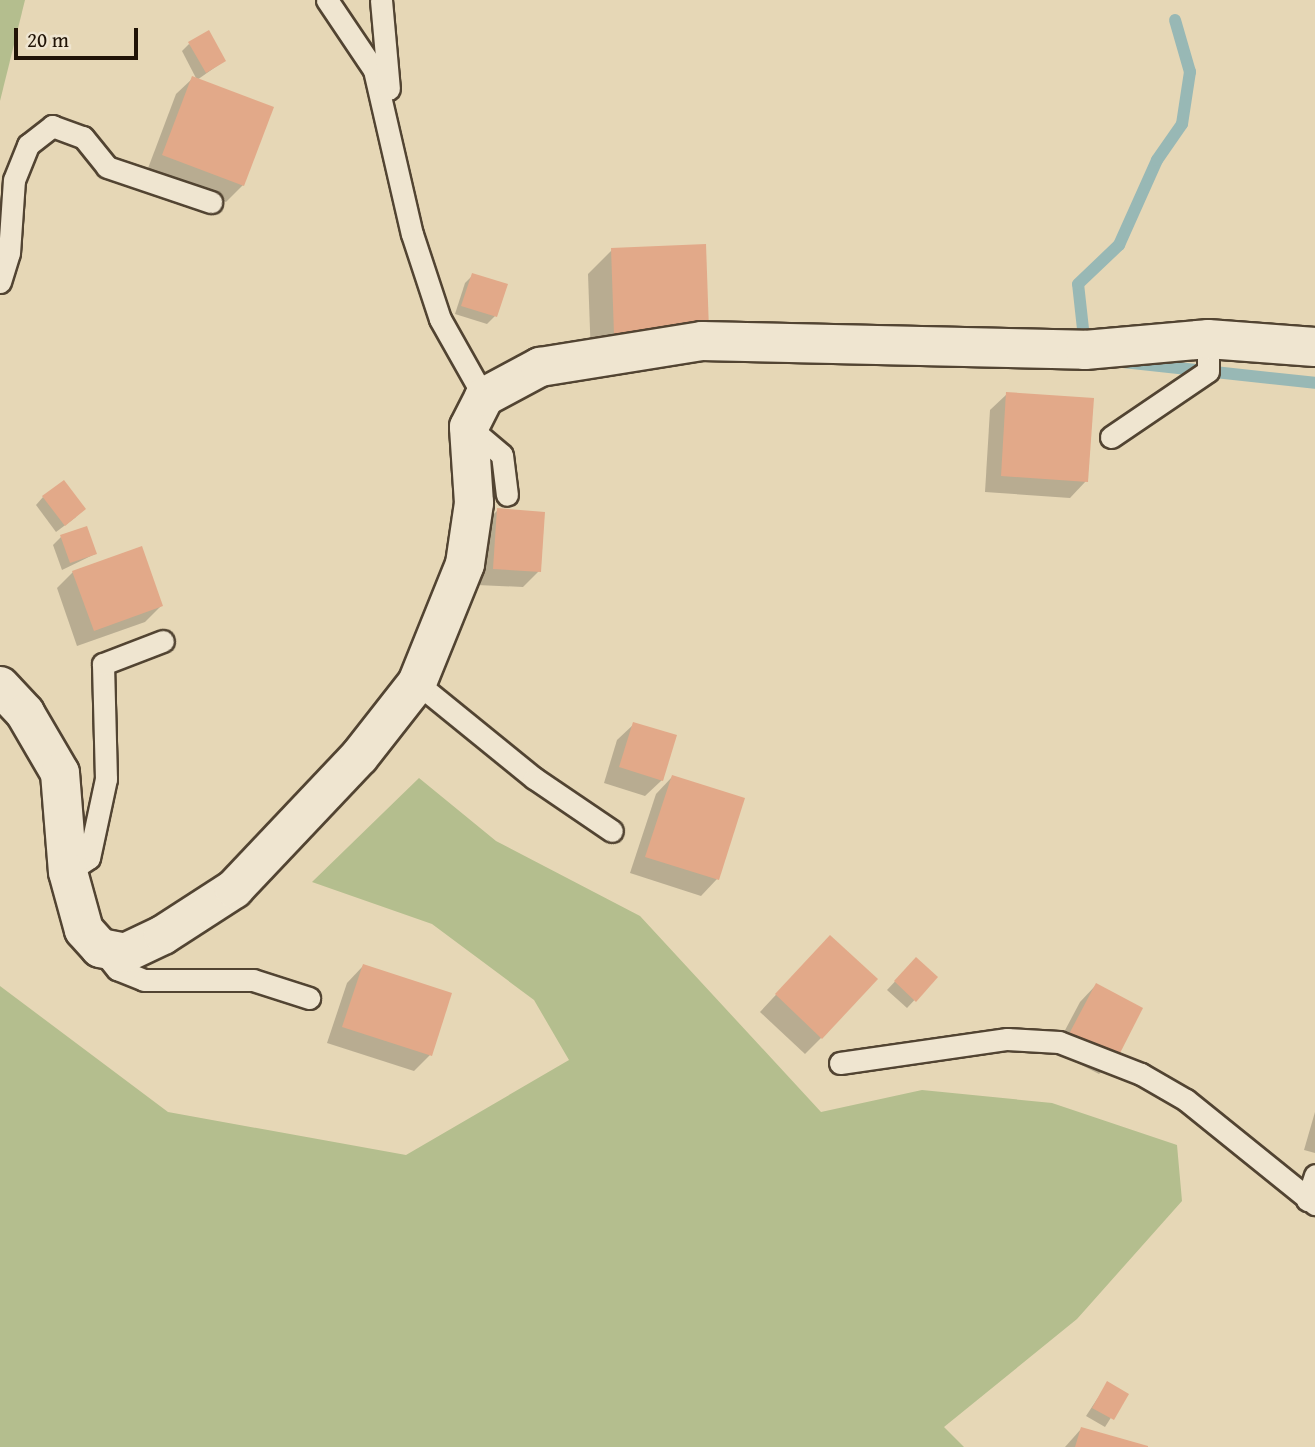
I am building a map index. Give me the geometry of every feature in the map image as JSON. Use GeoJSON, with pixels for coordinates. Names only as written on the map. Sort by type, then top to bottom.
{"type":"FeatureCollection","features":[{"type":"Feature","properties":{"kind":"street"},"geometry":{"type":"LineString","coordinates":[[0,686],[25,713],[60,773],[68,872],[84,930],[100,948],[125,953],[163,935],[234,889],[359,757],[417,683],[465,564],[474,503],[477,412],[540,367],[702,341],[1085,350],[1208,340],[1315,347]]}},
{"type":"Feature","properties":{"kind":"lane"},"geometry":{"type":"LineString","coordinates":[[327,0],[374,69],[395,144],[412,234],[440,319],[477,412],[502,455],[507,495]]}},
{"type":"Feature","properties":{"kind":"lane"},"geometry":{"type":"LineString","coordinates":[[381,0],[395,144]]}},
{"type":"Feature","properties":{"kind":"lane"},"geometry":{"type":"LineString","coordinates":[[0,282],[9,253],[14,180],[28,145],[52,127],[83,137],[107,167],[211,202]]}},
{"type":"Feature","properties":{"kind":"lane"},"geometry":{"type":"LineString","coordinates":[[1111,437],[1208,371],[1208,340]]}},
{"type":"Feature","properties":{"kind":"lane"},"geometry":{"type":"LineString","coordinates":[[68,872],[89,858],[106,779],[103,663],[163,641]]}},
{"type":"Feature","properties":{"kind":"lane"},"geometry":{"type":"LineString","coordinates":[[417,683],[534,778],[612,831]]}},
{"type":"Feature","properties":{"kind":"lane"},"geometry":{"type":"LineString","coordinates":[[100,948],[117,970],[144,980],[253,980],[309,998]]}},
{"type":"Feature","properties":{"kind":"lane"},"geometry":{"type":"LineString","coordinates":[[840,1063],[1007,1039],[1059,1042],[1141,1074],[1186,1100],[1311,1202]]}},
{"type":"Feature","properties":{"kind":"lane"},"geometry":{"type":"LineString","coordinates":[[1311,1202],[1315,1175]]}},
{"type":"Feature","properties":{"kind":"green space"},"geometry":{"type":"Polygon","coordinates":[[[0,0],[25,0],[0,101],[0,0]]]}},
{"type":"Feature","properties":{"kind":"green space"},"geometry":{"type":"Polygon","coordinates":[[[419,778],[496,841],[640,916],[821,1112],[922,1090],[1052,1103],[1177,1145],[1182,1201],[1077,1319],[944,1427],[964,1447],[0,1447],[0,986],[168,1112],[406,1155],[569,1060],[534,1000],[432,924],[312,882],[419,778]]]}},
{"type":"Feature","properties":{"kind":"building"},"geometry":{"type":"Polygon","coordinates":[[[209,30],[226,61],[206,73],[188,42],[209,30]]]}},
{"type":"Feature","properties":{"kind":"building"},"geometry":{"type":"Polygon","coordinates":[[[192,76],[274,107],[244,186],[162,155],[192,76]]]}},
{"type":"Feature","properties":{"kind":"building"},"geometry":{"type":"Polygon","coordinates":[[[706,244],[709,330],[614,334],[611,248],[706,244]]]}},
{"type":"Feature","properties":{"kind":"building"},"geometry":{"type":"Polygon","coordinates":[[[472,273],[508,284],[497,317],[461,306],[472,273]]]}},
{"type":"Feature","properties":{"kind":"building"},"geometry":{"type":"Polygon","coordinates":[[[1006,392],[1094,398],[1088,482],[1001,476],[1006,392]]]}},
{"type":"Feature","properties":{"kind":"building"},"geometry":{"type":"Polygon","coordinates":[[[64,480],[86,509],[65,526],[42,496],[64,480]]]}},
{"type":"Feature","properties":{"kind":"building"},"geometry":{"type":"Polygon","coordinates":[[[497,508],[545,512],[541,572],[493,569],[497,508]]]}},
{"type":"Feature","properties":{"kind":"building"},"geometry":{"type":"Polygon","coordinates":[[[87,526],[97,554],[70,563],[60,535],[87,526]]]}},
{"type":"Feature","properties":{"kind":"building"},"geometry":{"type":"Polygon","coordinates":[[[142,546],[163,606],[94,631],[72,571],[142,546]]]}},
{"type":"Feature","properties":{"kind":"building"},"geometry":{"type":"Polygon","coordinates":[[[633,722],[677,735],[663,781],[619,767],[633,722]]]}},
{"type":"Feature","properties":{"kind":"building"},"geometry":{"type":"Polygon","coordinates":[[[672,775],[745,798],[719,880],[645,857],[672,775]]]}},
{"type":"Feature","properties":{"kind":"building"},"geometry":{"type":"Polygon","coordinates":[[[830,935],[878,979],[822,1039],[775,994],[830,935]]]}},
{"type":"Feature","properties":{"kind":"building"},"geometry":{"type":"Polygon","coordinates":[[[916,957],[938,977],[916,1002],[894,981],[916,957]]]}},
{"type":"Feature","properties":{"kind":"building"},"geometry":{"type":"Polygon","coordinates":[[[363,964],[452,993],[432,1056],[342,1027],[363,964]]]}},
{"type":"Feature","properties":{"kind":"building"},"geometry":{"type":"Polygon","coordinates":[[[1096,983],[1143,1008],[1117,1059],[1069,1034],[1096,983]]]}},
{"type":"Feature","properties":{"kind":"building"},"geometry":{"type":"Polygon","coordinates":[[[1107,1381],[1129,1394],[1114,1420],[1092,1408],[1107,1381]]]}},
{"type":"Feature","properties":{"kind":"building"},"geometry":{"type":"Polygon","coordinates":[[[1081,1427],[1148,1446],[1148,1447],[1075,1447],[1081,1427]]]}},
{"type":"Feature","properties":{"kind":"waterway"},"geometry":{"type":"LineString","coordinates":[[1085,347],[1078,284],[1119,245],[1157,160],[1182,124],[1190,72],[1175,20]]}},
{"type":"Feature","properties":{"kind":"waterway"},"geometry":{"type":"LineString","coordinates":[[1123,362],[1315,383]]}}]}
